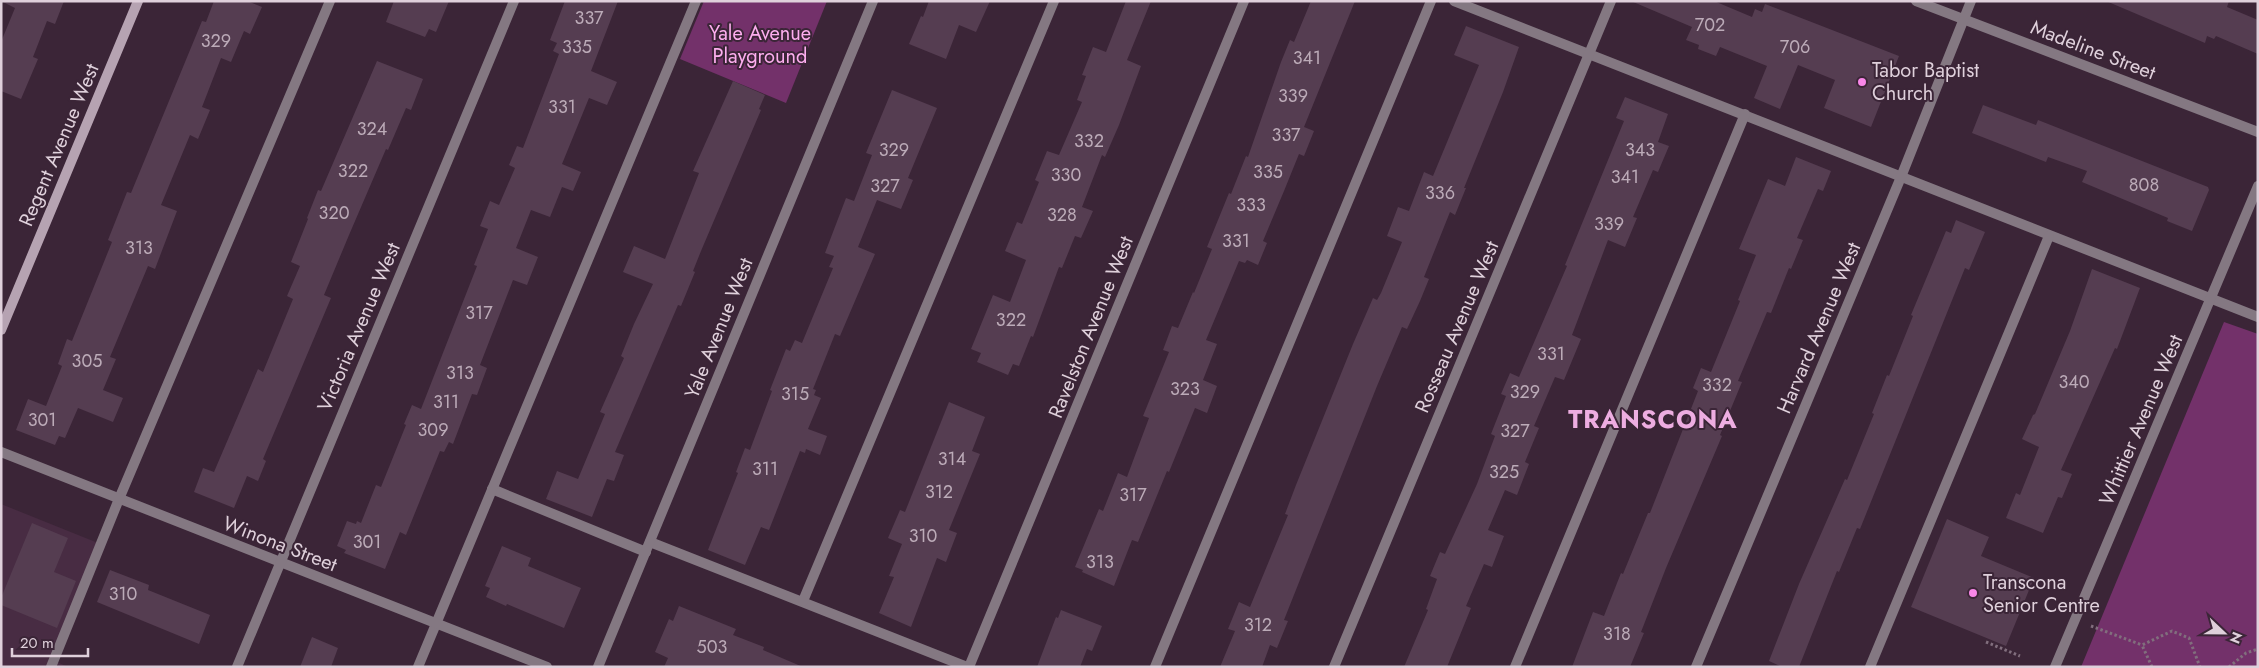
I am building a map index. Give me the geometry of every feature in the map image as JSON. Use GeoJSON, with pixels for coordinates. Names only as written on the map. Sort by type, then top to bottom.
{"type":"FeatureCollection","features":[{"type":"Feature","properties":{"kind":"main road","name":"Regent Avenue West"},"geometry":{"type":"LineString","coordinates":[[1,330],[138,1]]}},
{"type":"Feature","properties":{"kind":"street"},"geometry":{"type":"LineString","coordinates":[[51,667],[119,499],[330,1]]}},
{"type":"Feature","properties":{"kind":"street","name":"Victoria Avenue West"},"geometry":{"type":"LineString","coordinates":[[237,667],[514,1]]}},
{"type":"Feature","properties":{"kind":"street"},"geometry":{"type":"LineString","coordinates":[[418,667],[696,1]]}},
{"type":"Feature","properties":{"kind":"street","name":"Yale Avenue West"},"geometry":{"type":"LineString","coordinates":[[598,667],[873,1]]}},
{"type":"Feature","properties":{"kind":"street"},"geometry":{"type":"LineString","coordinates":[[802,601],[1054,1]]}},
{"type":"Feature","properties":{"kind":"street","name":"Ravelston Avenue West"},"geometry":{"type":"LineString","coordinates":[[968,667],[1244,1]]}},
{"type":"Feature","properties":{"kind":"street"},"geometry":{"type":"LineString","coordinates":[[1156,667],[1431,1]]}},
{"type":"Feature","properties":{"kind":"street"},"geometry":{"type":"LineString","coordinates":[[1454,1],[1745,114],[2258,318]]}},
{"type":"Feature","properties":{"kind":"street","name":"Rosseau Avenue West"},"geometry":{"type":"LineString","coordinates":[[1334,667],[1611,1]]}},
{"type":"Feature","properties":{"kind":"street","name":"Madeline Street"},"geometry":{"type":"LineString","coordinates":[[1916,1],[2258,132]]}},
{"type":"Feature","properties":{"kind":"street","name":"Harvard Avenue West"},"geometry":{"type":"LineString","coordinates":[[1696,667],[1901,177],[1971,1]]}},
{"type":"Feature","properties":{"kind":"street"},"geometry":{"type":"LineString","coordinates":[[1515,667],[1745,114]]}},
{"type":"Feature","properties":{"kind":"street","name":"Whittier Avenue West"},"geometry":{"type":"LineString","coordinates":[[2056,667],[2258,186]]}},
{"type":"Feature","properties":{"kind":"street"},"geometry":{"type":"LineString","coordinates":[[1870,667],[2050,236]]}},
{"type":"Feature","properties":{"kind":"street","name":"Winona Street"},"geometry":{"type":"LineString","coordinates":[[1,452],[547,667]]}},
{"type":"Feature","properties":{"kind":"street"},"geometry":{"type":"LineString","coordinates":[[492,489],[648,547],[802,601],[968,667]]}},
{"type":"Feature","properties":{"kind":"path"},"geometry":{"type":"LineString","coordinates":[[2075,620],[2142,645],[2152,667]]}},
{"type":"Feature","properties":{"kind":"path"},"geometry":{"type":"LineString","coordinates":[[2142,645],[2172,631],[2189,638],[2200,667]]}},
{"type":"Feature","properties":{"kind":"path"},"geometry":{"type":"LineString","coordinates":[[1986,642],[2020,656]]}},
{"type":"Feature","properties":{"kind":"path"},"geometry":{"type":"LineString","coordinates":[[2229,667],[2246,653],[2258,649]]}},
{"type":"Feature","properties":{"kind":"shaded area"},"geometry":{"type":"Polygon","coordinates":[[[1,504],[98,543],[57,662],[68,667],[1,667],[1,504]]]}},
{"type":"Feature","properties":{"kind":"green space","name":"Yale Avenue Playground"},"geometry":{"type":"Polygon","coordinates":[[[704,1],[827,1],[786,103],[680,59],[704,1]]]}},
{"type":"Feature","properties":{"kind":"green space"},"geometry":{"type":"Polygon","coordinates":[[[2224,322],[2258,334],[2258,667],[2081,667],[2224,322]]]}},
{"type":"Feature","properties":{"kind":"building"},"geometry":{"type":"Polygon","coordinates":[[[1,1],[64,1],[55,24],[47,21],[33,57],[38,59],[21,99],[1,91],[1,42],[15,8],[1,1]]]}},
{"type":"Feature","properties":{"kind":"building"},"geometry":{"type":"Polygon","coordinates":[[[214,1],[247,1],[262,7],[250,34],[244,31],[231,62],[221,58],[202,107],[210,110],[198,139],[190,135],[161,205],[177,211],[155,269],[148,266],[110,357],[116,359],[103,390],[123,398],[113,422],[78,408],[65,438],[59,436],[55,445],[16,430],[28,399],[46,406],[62,366],[58,364],[67,339],[72,341],[112,242],[108,240],[127,192],[131,193],[202,21],[206,22],[214,1]]]}},
{"type":"Feature","properties":{"kind":"building"},"geometry":{"type":"Polygon","coordinates":[[[394,1],[449,1],[436,32],[429,29],[425,37],[386,22],[394,1]]]}},
{"type":"Feature","properties":{"kind":"building"},"geometry":{"type":"Polygon","coordinates":[[[565,1],[618,1],[591,71],[617,82],[607,105],[589,98],[562,164],[581,172],[573,191],[562,187],[550,217],[531,210],[516,248],[538,257],[527,285],[513,280],[480,365],[487,368],[477,395],[472,394],[453,444],[449,442],[444,452],[440,451],[406,535],[400,532],[385,569],[344,553],[346,550],[337,546],[347,521],[356,524],[357,521],[361,523],[376,485],[381,487],[412,405],[421,409],[477,266],[474,265],[488,229],[480,226],[490,201],[499,205],[515,168],[509,165],[517,146],[523,148],[559,54],[553,51],[557,43],[550,40],[565,1]]]}},
{"type":"Feature","properties":{"kind":"building"},"geometry":{"type":"Polygon","coordinates":[[[929,1],[990,1],[976,32],[959,25],[946,59],[909,44],[929,1]]]}},
{"type":"Feature","properties":{"kind":"building"},"geometry":{"type":"Polygon","coordinates":[[[1126,1],[1151,1],[1127,60],[1141,66],[1119,125],[1105,157],[1102,155],[1082,207],[1093,211],[1081,238],[1075,236],[1062,268],[1059,267],[1033,337],[1031,336],[1019,366],[1013,364],[1008,375],[977,362],[981,353],[971,349],[993,295],[1010,302],[1026,260],[1005,251],[1017,222],[1022,224],[1039,182],[1035,180],[1047,151],[1059,155],[1082,102],[1077,100],[1086,76],[1082,75],[1093,47],[1106,52],[1126,1]]]}},
{"type":"Feature","properties":{"kind":"building"},"geometry":{"type":"Polygon","coordinates":[[[1311,1],[1355,1],[1304,127],[1314,131],[1304,156],[1299,154],[1263,241],[1267,243],[1258,265],[1247,260],[1245,263],[1239,261],[1206,340],[1217,344],[1203,380],[1217,386],[1207,413],[1195,408],[1138,542],[1132,540],[1114,586],[1075,567],[1099,509],[1103,511],[1118,473],[1127,477],[1149,418],[1143,416],[1169,352],[1163,350],[1172,326],[1178,328],[1194,293],[1212,249],[1207,247],[1229,193],[1231,194],[1246,156],[1248,157],[1281,62],[1290,40],[1294,42],[1311,1]]]}},
{"type":"Feature","properties":{"kind":"building"},"geometry":{"type":"Polygon","coordinates":[[[1631,1],[1714,1],[1752,17],[1755,9],[1762,12],[1765,4],[1899,56],[1871,127],[1824,108],[1835,80],[1798,65],[1780,109],[1754,98],[1767,66],[1720,47],[1716,56],[1698,49],[1699,45],[1686,40],[1692,27],[1631,1]]]}},
{"type":"Feature","properties":{"kind":"building"},"geometry":{"type":"Polygon","coordinates":[[[2106,1],[2229,1],[2227,7],[2258,20],[2258,54],[2216,36],[2214,39],[2207,36],[2205,43],[2106,1]]]}},
{"type":"Feature","properties":{"kind":"building"},"geometry":{"type":"Polygon","coordinates":[[[1466,26],[1519,47],[1503,92],[1455,215],[1450,212],[1424,277],[1429,279],[1420,301],[1407,329],[1402,327],[1377,386],[1284,620],[1288,621],[1277,648],[1270,645],[1262,667],[1220,667],[1235,631],[1228,629],[1239,602],[1250,607],[1288,515],[1285,514],[1296,485],[1353,344],[1373,298],[1377,300],[1381,293],[1402,242],[1387,236],[1398,207],[1409,211],[1424,172],[1433,176],[1479,65],[1454,55],[1466,26]]]}},
{"type":"Feature","properties":{"kind":"building"},"geometry":{"type":"Polygon","coordinates":[[[377,61],[423,79],[411,110],[406,108],[388,150],[386,149],[324,295],[331,298],[263,459],[266,461],[258,481],[247,476],[234,508],[194,492],[203,468],[214,472],[258,369],[263,372],[293,299],[287,296],[300,266],[291,262],[307,218],[318,190],[321,191],[377,61]]]}},
{"type":"Feature","properties":{"kind":"building"},"geometry":{"type":"Polygon","coordinates":[[[733,81],[765,95],[759,109],[761,110],[701,251],[693,271],[695,272],[681,306],[678,305],[615,452],[624,455],[614,481],[607,479],[592,517],[546,499],[557,471],[578,479],[605,414],[600,412],[624,358],[621,356],[653,284],[623,272],[634,246],[665,259],[699,173],[693,171],[733,81]]]}},
{"type":"Feature","properties":{"kind":"building"},"geometry":{"type":"Polygon","coordinates":[[[892,90],[937,108],[908,178],[913,180],[901,209],[877,200],[858,247],[875,254],[840,336],[835,334],[813,389],[816,390],[814,395],[821,398],[808,429],[827,436],[820,455],[806,449],[805,453],[800,451],[769,530],[761,527],[745,565],[708,550],[738,473],[736,472],[745,448],[750,450],[786,349],[790,351],[795,340],[802,343],[833,268],[829,267],[834,256],[825,253],[846,198],[854,201],[872,155],[866,153],[892,90]]]}},
{"type":"Feature","properties":{"kind":"building"},"geometry":{"type":"Polygon","coordinates":[[[1625,97],[1668,114],[1658,142],[1669,146],[1658,172],[1653,170],[1633,217],[1637,218],[1625,247],[1608,240],[1572,335],[1581,339],[1564,380],[1555,377],[1534,426],[1539,428],[1525,462],[1529,464],[1517,495],[1505,490],[1488,530],[1504,536],[1492,567],[1484,564],[1466,606],[1471,608],[1447,667],[1404,667],[1428,610],[1426,609],[1437,579],[1430,576],[1440,552],[1445,554],[1477,484],[1495,436],[1491,434],[1506,396],[1501,394],[1510,373],[1519,377],[1567,266],[1565,265],[1624,121],[1616,118],[1625,97]]]}},
{"type":"Feature","properties":{"kind":"building"},"geometry":{"type":"Polygon","coordinates":[[[1983,105],[2036,125],[2038,120],[2208,187],[2209,190],[2192,231],[2167,221],[2168,218],[2082,182],[2087,171],[2048,157],[2046,162],[1972,133],[1983,105]]]}},
{"type":"Feature","properties":{"kind":"building"},"geometry":{"type":"Polygon","coordinates":[[[1796,157],[1831,171],[1823,191],[1818,189],[1797,238],[1803,240],[1791,269],[1789,268],[1771,313],[1767,312],[1738,381],[1742,382],[1720,435],[1722,436],[1666,568],[1641,632],[1644,633],[1630,667],[1572,667],[1593,612],[1604,616],[1621,573],[1623,574],[1648,513],[1650,513],[1698,391],[1693,388],[1701,368],[1711,372],[1740,301],[1738,300],[1756,255],[1739,249],[1768,179],[1785,186],[1796,157]]]}},
{"type":"Feature","properties":{"kind":"building"},"geometry":{"type":"Polygon","coordinates":[[[1956,220],[1985,232],[1969,270],[1965,268],[1860,529],[1857,528],[1839,572],[1837,571],[1799,667],[1782,667],[1769,661],[1799,584],[1845,479],[1847,480],[1874,414],[1872,413],[1887,375],[1889,376],[1913,316],[1911,315],[1946,231],[1951,233],[1956,220]]]}},
{"type":"Feature","properties":{"kind":"building"},"geometry":{"type":"Polygon","coordinates":[[[2092,269],[2140,288],[2117,349],[2115,348],[2061,470],[2072,474],[2062,498],[2058,497],[2043,533],[2006,518],[2016,493],[2020,495],[2039,447],[2022,439],[2035,414],[2070,331],[2092,269]]]}},
{"type":"Feature","properties":{"kind":"building"},"geometry":{"type":"Polygon","coordinates":[[[949,402],[985,417],[972,451],[980,454],[949,530],[957,533],[946,562],[937,558],[911,627],[879,613],[894,577],[889,576],[902,544],[888,538],[900,510],[905,512],[949,402]]]}},
{"type":"Feature","properties":{"kind":"building","name":"Transcona Senior Centre"},"geometry":{"type":"Polygon","coordinates":[[[1947,519],[1989,537],[1981,556],[2034,578],[2006,646],[1911,607],[1947,519]]]}},
{"type":"Feature","properties":{"kind":"building"},"geometry":{"type":"Polygon","coordinates":[[[32,523],[68,538],[54,572],[76,581],[57,628],[1,605],[1,598],[32,523]]]}},
{"type":"Feature","properties":{"kind":"building"},"geometry":{"type":"Polygon","coordinates":[[[502,546],[531,558],[528,566],[581,588],[564,628],[486,597],[490,588],[485,586],[502,546]]]}},
{"type":"Feature","properties":{"kind":"building"},"geometry":{"type":"Polygon","coordinates":[[[110,570],[149,585],[148,590],[210,615],[199,644],[97,602],[110,570]]]}},
{"type":"Feature","properties":{"kind":"building"},"geometry":{"type":"Polygon","coordinates":[[[679,606],[736,629],[733,635],[764,647],[763,650],[803,667],[664,667],[668,658],[655,652],[669,619],[673,621],[679,606]]]}},
{"type":"Feature","properties":{"kind":"building"},"geometry":{"type":"Polygon","coordinates":[[[1061,610],[1102,626],[1092,651],[1087,649],[1080,667],[1037,667],[1056,617],[1058,618],[1061,610]]]}},
{"type":"Feature","properties":{"kind":"building"},"geometry":{"type":"Polygon","coordinates":[[[312,637],[338,648],[331,667],[300,667],[312,637]]]}},
{"type":"Feature","properties":{"kind":"place","name":"Tabor Baptist Church"},"geometry":{"type":"Point","coordinates":[1862,82]}},
{"type":"Feature","properties":{"kind":"place","name":"Transcona Senior Centre"},"geometry":{"type":"Point","coordinates":[1973,593]}},
{"type":"Feature","properties":{"kind":"district","name":"TRANSCONA"},"geometry":{"type":"Point","coordinates":[1653,419]}}]}
